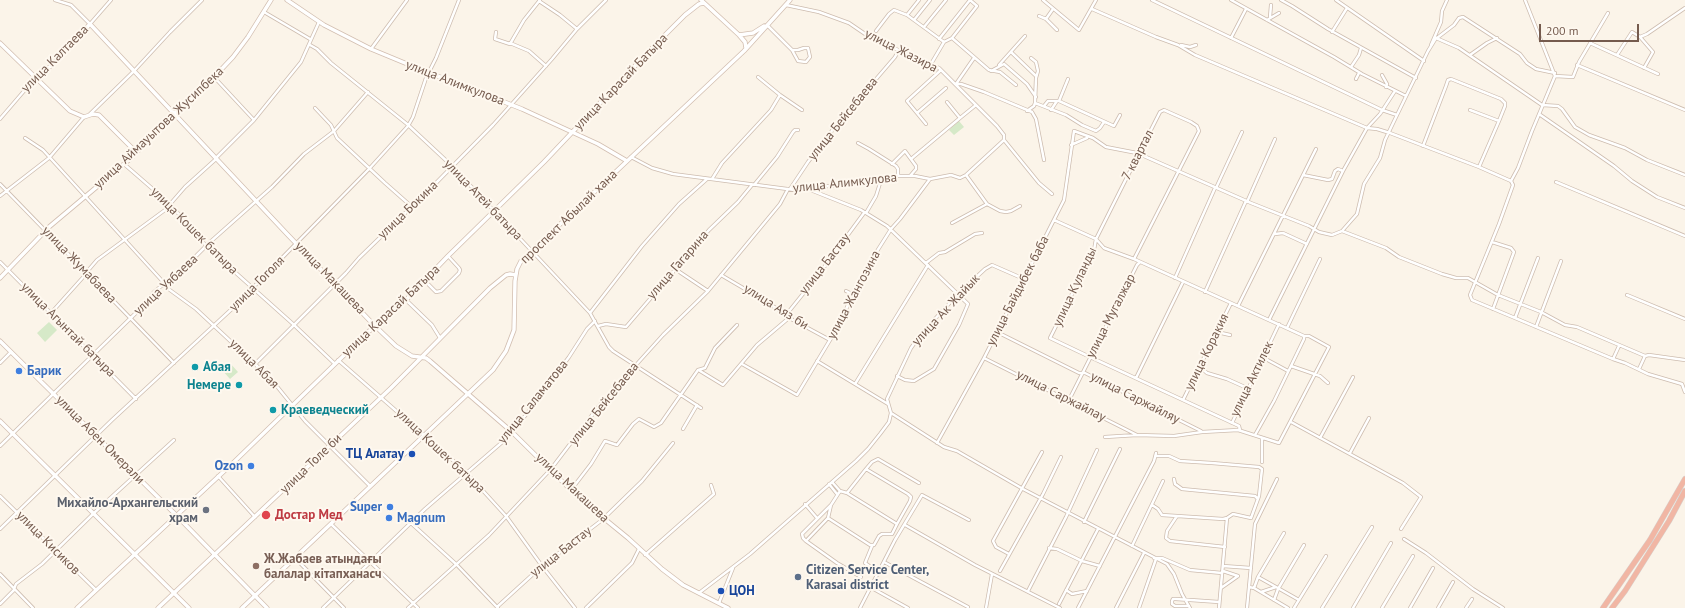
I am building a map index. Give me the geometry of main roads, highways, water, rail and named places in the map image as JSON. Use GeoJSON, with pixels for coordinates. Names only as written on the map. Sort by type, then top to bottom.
{"type":"FeatureCollection","features":[{"type":"Feature","properties":{"kind":"highway"},"geometry":{"type":"LineString","coordinates":[[1603,608],[1650,540],[1685,479]]}},
{"type":"Feature","properties":{"kind":"highway"},"geometry":{"type":"LineString","coordinates":[[1612,608],[1625,591],[1665,527],[1685,491]]}},
{"type":"Feature","properties":{"kind":"main road","name":"улица Аймауытова Жусипбека"},"geometry":{"type":"LineString","coordinates":[[0,278],[45,231],[124,164],[214,77],[233,57],[271,0]]}},
{"type":"Feature","properties":{"kind":"main road","name":"улица Алимкулова"},"geometry":{"type":"LineString","coordinates":[[287,0],[319,22],[371,48],[573,132],[598,144],[627,161]]}},
{"type":"Feature","properties":{"kind":"main road","name":"проспект Абылай хана"},"geometry":{"type":"LineString","coordinates":[[242,608],[493,370],[506,352],[511,340],[514,325],[516,275],[521,262],[746,49],[790,0]]}},
{"type":"Feature","properties":{"kind":"main road","name":"улица Карасай Батыра"},"geometry":{"type":"LineString","coordinates":[[77,608],[293,405],[338,360],[406,300],[448,256],[573,132],[619,81],[702,1]]}},
{"type":"Feature","properties":{"kind":"main road"},"geometry":{"type":"LineString","coordinates":[[702,1],[740,35],[745,42],[746,49]]}},
{"type":"Feature","properties":{"kind":"main road","name":"улица Макашева"},"geometry":{"type":"LineString","coordinates":[[90,24],[375,326],[404,352],[430,361],[512,432],[571,490],[676,580],[728,608]]}},
{"type":"Feature","properties":{"kind":"main road","name":"улица Калтаева"},"geometry":{"type":"LineString","coordinates":[[37,78],[54,63],[90,24]]}},
{"type":"Feature","properties":{"kind":"main road"},"geometry":{"type":"LineString","coordinates":[[740,35],[753,33],[767,25]]}},
{"type":"Feature","properties":{"kind":"main road"},"geometry":{"type":"LineString","coordinates":[[0,43],[70,111],[84,117],[95,114],[99,115],[136,152]]}},
{"type":"Feature","properties":{"kind":"main road","name":"улица Толе би"},"geometry":{"type":"LineString","coordinates":[[158,608],[175,594],[381,397],[485,293],[506,275],[516,275]]}},
{"type":"Feature","properties":{"kind":"main road","name":"улица Абен Омерали"},"geometry":{"type":"LineString","coordinates":[[0,341],[176,515],[267,608]]}},
{"type":"Feature","properties":{"kind":"main road"},"geometry":{"type":"LineString","coordinates":[[0,421],[189,608]]}},
{"type":"Feature","properties":{"kind":"main road"},"geometry":{"type":"LineString","coordinates":[[717,608],[720,603]]}},
{"type":"Feature","properties":{"kind":"place","name":"Абая"},"geometry":{"type":"Point","coordinates":[195,367]}},
{"type":"Feature","properties":{"kind":"place","name":"Барик"},"geometry":{"type":"Point","coordinates":[19,371]}},
{"type":"Feature","properties":{"kind":"place","name":"Немере"},"geometry":{"type":"Point","coordinates":[239,385]}},
{"type":"Feature","properties":{"kind":"place","name":"Краеведческий"},"geometry":{"type":"Point","coordinates":[273,410]}},
{"type":"Feature","properties":{"kind":"place","name":"ТЦ Алатау"},"geometry":{"type":"Point","coordinates":[412,454]}},
{"type":"Feature","properties":{"kind":"place","name":"Ozon"},"geometry":{"type":"Point","coordinates":[251,466]}},
{"type":"Feature","properties":{"kind":"place","name":"Super"},"geometry":{"type":"Point","coordinates":[390,507]}},
{"type":"Feature","properties":{"kind":"place","name":"Михайло-Архангельский храм"},"geometry":{"type":"Point","coordinates":[206,510]}},
{"type":"Feature","properties":{"kind":"place","name":"Достар Мед"},"geometry":{"type":"Point","coordinates":[266,515]}},
{"type":"Feature","properties":{"kind":"place","name":"Magnum"},"geometry":{"type":"Point","coordinates":[389,518]}},
{"type":"Feature","properties":{"kind":"place","name":"Ж.Жабаев атындағы балалар кітапханасч"},"geometry":{"type":"Point","coordinates":[256,566]}},
{"type":"Feature","properties":{"kind":"place","name":"Citizen Service Center, Karasai district"},"geometry":{"type":"Point","coordinates":[798,577]}},
{"type":"Feature","properties":{"kind":"place","name":"ЦОН"},"geometry":{"type":"Point","coordinates":[721,591]}}]}
